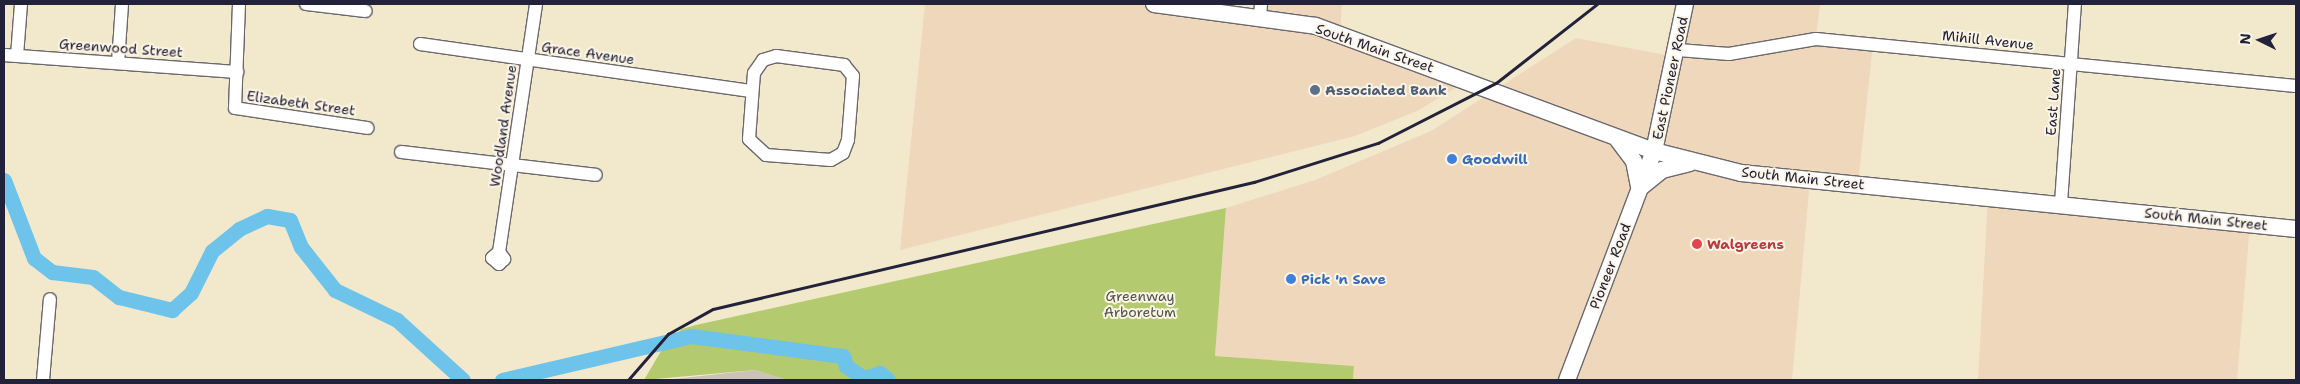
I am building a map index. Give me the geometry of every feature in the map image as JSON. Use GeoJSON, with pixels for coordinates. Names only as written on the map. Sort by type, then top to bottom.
{"type":"FeatureCollection","features":[{"type":"Feature","properties":{"kind":"main road","name":"South Main Street"},"geometry":{"type":"LineString","coordinates":[[1154,4],[1260,11],[1316,26],[1350,37],[1654,152],[1766,177],[2061,203],[2296,228]]}},
{"type":"Feature","properties":{"kind":"main road","name":"East Pioneer Road"},"geometry":{"type":"LineString","coordinates":[[1654,152],[1678,50],[1685,4]]}},
{"type":"Feature","properties":{"kind":"main road"},"geometry":{"type":"LineString","coordinates":[[1612,135],[1631,153],[1640,189],[1662,170],[1695,162]]}},
{"type":"Feature","properties":{"kind":"main road","name":"Pioneer Road"},"geometry":{"type":"LineString","coordinates":[[1567,380],[1654,152]]}},
{"type":"Feature","properties":{"kind":"street"},"geometry":{"type":"LineString","coordinates":[[17,56],[21,4]]}},
{"type":"Feature","properties":{"kind":"street"},"geometry":{"type":"LineString","coordinates":[[118,63],[122,4]]}},
{"type":"Feature","properties":{"kind":"street"},"geometry":{"type":"LineString","coordinates":[[236,72],[239,4]]}},
{"type":"Feature","properties":{"kind":"street"},"geometry":{"type":"LineString","coordinates":[[306,4],[366,11]]}},
{"type":"Feature","properties":{"kind":"street","name":"Woodland Avenue"},"geometry":{"type":"LineString","coordinates":[[499,252],[536,4]]}},
{"type":"Feature","properties":{"kind":"street","name":"East Lane"},"geometry":{"type":"LineString","coordinates":[[2061,203],[2075,4]]}},
{"type":"Feature","properties":{"kind":"street","name":"Mihill Avenue"},"geometry":{"type":"LineString","coordinates":[[1678,50],[1730,54],[1816,38],[2296,86]]}},
{"type":"Feature","properties":{"kind":"street","name":"Grace Avenue"},"geometry":{"type":"LineString","coordinates":[[420,44],[751,91]]}},
{"type":"Feature","properties":{"kind":"street","name":"Greenwood Street"},"geometry":{"type":"LineString","coordinates":[[4,55],[236,72]]}},
{"type":"Feature","properties":{"kind":"street"},"geometry":{"type":"LineString","coordinates":[[776,56],[844,65],[853,76],[848,140],[843,153],[831,160],[766,155],[756,149],[749,139],[751,91],[754,73],[763,60],[776,56]]}},
{"type":"Feature","properties":{"kind":"street","name":"Elizabeth Street"},"geometry":{"type":"LineString","coordinates":[[236,72],[235,108],[368,128]]}},
{"type":"Feature","properties":{"kind":"street"},"geometry":{"type":"LineString","coordinates":[[401,152],[512,168],[596,175]]}},
{"type":"Feature","properties":{"kind":"street"},"geometry":{"type":"LineString","coordinates":[[43,380],[50,299]]}},
{"type":"Feature","properties":{"kind":"shaded area"},"geometry":{"type":"Polygon","coordinates":[[[925,4],[1154,4],[1259,18],[1261,4],[1342,4],[1340,34],[1467,81],[1417,111],[1355,136],[900,250],[925,4]]]}},
{"type":"Feature","properties":{"kind":"shaded area"},"geometry":{"type":"Polygon","coordinates":[[[1685,4],[1820,4],[1816,38],[1873,44],[1858,184],[1810,180],[1792,380],[1353,380],[1354,366],[1215,356],[1226,208],[1315,180],[1431,131],[1576,38],[1676,57],[1685,4]]]}},
{"type":"Feature","properties":{"kind":"shaded area"},"geometry":{"type":"Polygon","coordinates":[[[1988,196],[2250,224],[2237,380],[1978,380],[1988,196]]]}},
{"type":"Feature","properties":{"kind":"shaded area"},"geometry":{"type":"Polygon","coordinates":[[[755,370],[787,380],[665,380],[755,370]]]}},
{"type":"Feature","properties":{"kind":"green space","name":"Greenway Arboretum"},"geometry":{"type":"Polygon","coordinates":[[[1226,208],[1215,356],[1354,366],[1353,380],[787,380],[755,370],[644,380],[664,346],[682,329],[1226,208]]]}},
{"type":"Feature","properties":{"kind":"waterway"},"geometry":{"type":"LineString","coordinates":[[4,180],[34,258],[52,272],[93,277],[119,297],[172,310],[191,293],[212,251],[239,229],[267,216],[290,220],[301,247],[335,290],[397,320],[463,380]]}},
{"type":"Feature","properties":{"kind":"waterway"},"geometry":{"type":"LineString","coordinates":[[502,380],[691,336],[843,356],[846,366],[864,378],[880,373],[888,380]]}},
{"type":"Feature","properties":{"kind":"railway"},"geometry":{"type":"LineString","coordinates":[[628,380],[668,334],[713,309],[1254,182],[1378,143],[1496,83],[1597,4]]}},
{"type":"Feature","properties":{"kind":"place","name":"Associated Bank"},"geometry":{"type":"Point","coordinates":[1315,90]}},
{"type":"Feature","properties":{"kind":"place","name":"Goodwill"},"geometry":{"type":"Point","coordinates":[1452,159]}},
{"type":"Feature","properties":{"kind":"place","name":"Walgreens"},"geometry":{"type":"Point","coordinates":[1697,244]}},
{"type":"Feature","properties":{"kind":"place","name":"Pick 'n Save"},"geometry":{"type":"Point","coordinates":[1291,279]}}]}
